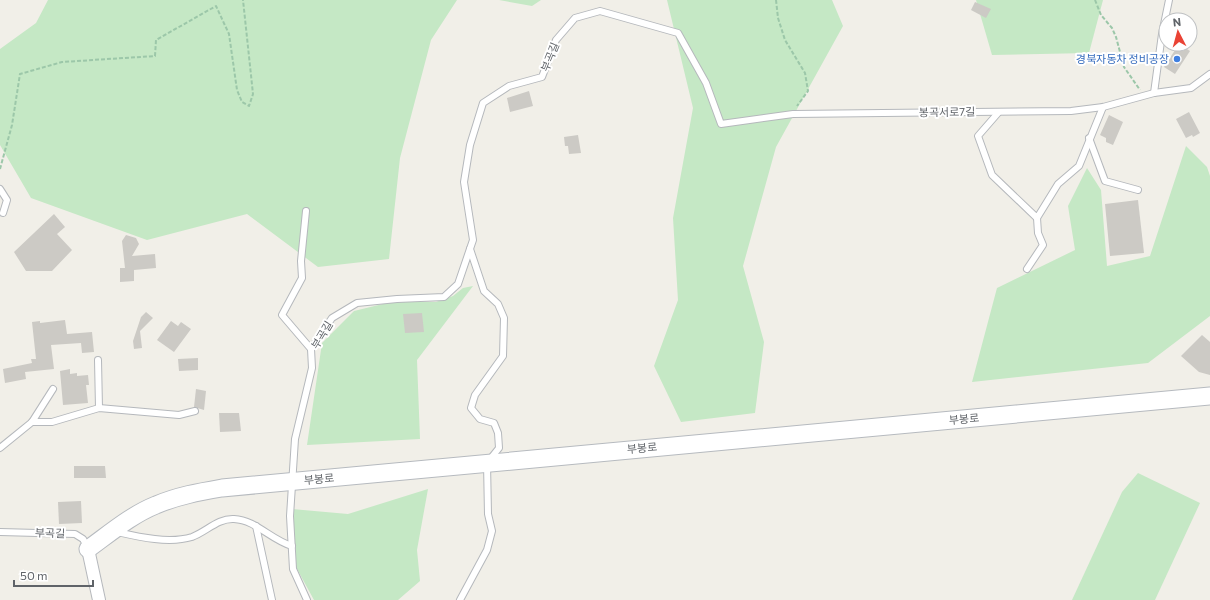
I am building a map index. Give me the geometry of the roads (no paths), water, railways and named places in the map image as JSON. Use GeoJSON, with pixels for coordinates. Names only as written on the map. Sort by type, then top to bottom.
{"type":"FeatureCollection","features":[{"type":"Feature","properties":{"kind":"street","name":"부봉로"},"geometry":{"type":"LineString","coordinates":[[88,549],[155,505],[194,493],[222,488],[1210,396]]}},
{"type":"Feature","properties":{"kind":"street","name":"부곡길"},"geometry":{"type":"LineString","coordinates":[[88,549],[100,600]]}},
{"type":"Feature","properties":{"kind":"lane"},"geometry":{"type":"LineString","coordinates":[[1154,93],[1162,34],[1169,0]]}},
{"type":"Feature","properties":{"kind":"lane","name":"부곡길"},"geometry":{"type":"LineString","coordinates":[[307,600],[293,569],[291,482],[295,439],[312,368],[312,349],[332,318],[357,303],[397,298],[444,297],[458,284],[473,240],[464,182],[470,145],[483,103],[509,86],[542,77],[556,40],[575,18],[600,11],[678,33],[706,84]]}},
{"type":"Feature","properties":{"kind":"lane","name":"봉곡서로7길"},"geometry":{"type":"LineString","coordinates":[[706,84],[721,124],[793,114],[1071,111],[1103,107],[1154,93],[1191,88],[1210,74]]}},
{"type":"Feature","properties":{"kind":"lane"},"geometry":{"type":"LineString","coordinates":[[1028,269],[1043,245],[1038,233],[1038,218],[1058,184],[1079,166],[1103,107]]}},
{"type":"Feature","properties":{"kind":"lane"},"geometry":{"type":"LineString","coordinates":[[998,112],[978,136],[987,162],[992,175],[1038,218]]}},
{"type":"Feature","properties":{"kind":"lane"},"geometry":{"type":"LineString","coordinates":[[1090,138],[1105,181],[1138,190]]}},
{"type":"Feature","properties":{"kind":"lane"},"geometry":{"type":"LineString","coordinates":[[0,189],[7,200],[3,213]]}},
{"type":"Feature","properties":{"kind":"lane"},"geometry":{"type":"LineString","coordinates":[[306,211],[301,261],[302,278],[282,315],[312,349]]}},
{"type":"Feature","properties":{"kind":"lane","name":"부곡길"},"geometry":{"type":"LineString","coordinates":[[470,249],[484,291],[498,304],[504,318],[503,356],[475,395],[471,408],[480,419],[494,423],[498,433],[499,448],[487,463]]}},
{"type":"Feature","properties":{"kind":"lane"},"geometry":{"type":"LineString","coordinates":[[98,360],[99,408]]}},
{"type":"Feature","properties":{"kind":"lane"},"geometry":{"type":"LineString","coordinates":[[0,448],[32,422],[53,389]]}},
{"type":"Feature","properties":{"kind":"lane"},"geometry":{"type":"LineString","coordinates":[[32,422],[52,422],[99,408],[179,415],[195,411]]}},
{"type":"Feature","properties":{"kind":"lane"},"geometry":{"type":"LineString","coordinates":[[460,600],[487,550],[492,531],[488,514],[487,463]]}},
{"type":"Feature","properties":{"kind":"lane"},"geometry":{"type":"LineString","coordinates":[[112,532],[139,537],[177,539],[198,534],[228,520],[238,520],[256,526],[276,539],[292,546]]}},
{"type":"Feature","properties":{"kind":"lane"},"geometry":{"type":"LineString","coordinates":[[256,526],[272,600]]}},
{"type":"Feature","properties":{"kind":"lane","name":"부곡길"},"geometry":{"type":"LineString","coordinates":[[0,532],[75,534],[83,539],[88,549]]}},
{"type":"Feature","properties":{"kind":"place","name":"경북자동차 정비공장"},"geometry":{"type":"Point","coordinates":[1177,59]}}]}
